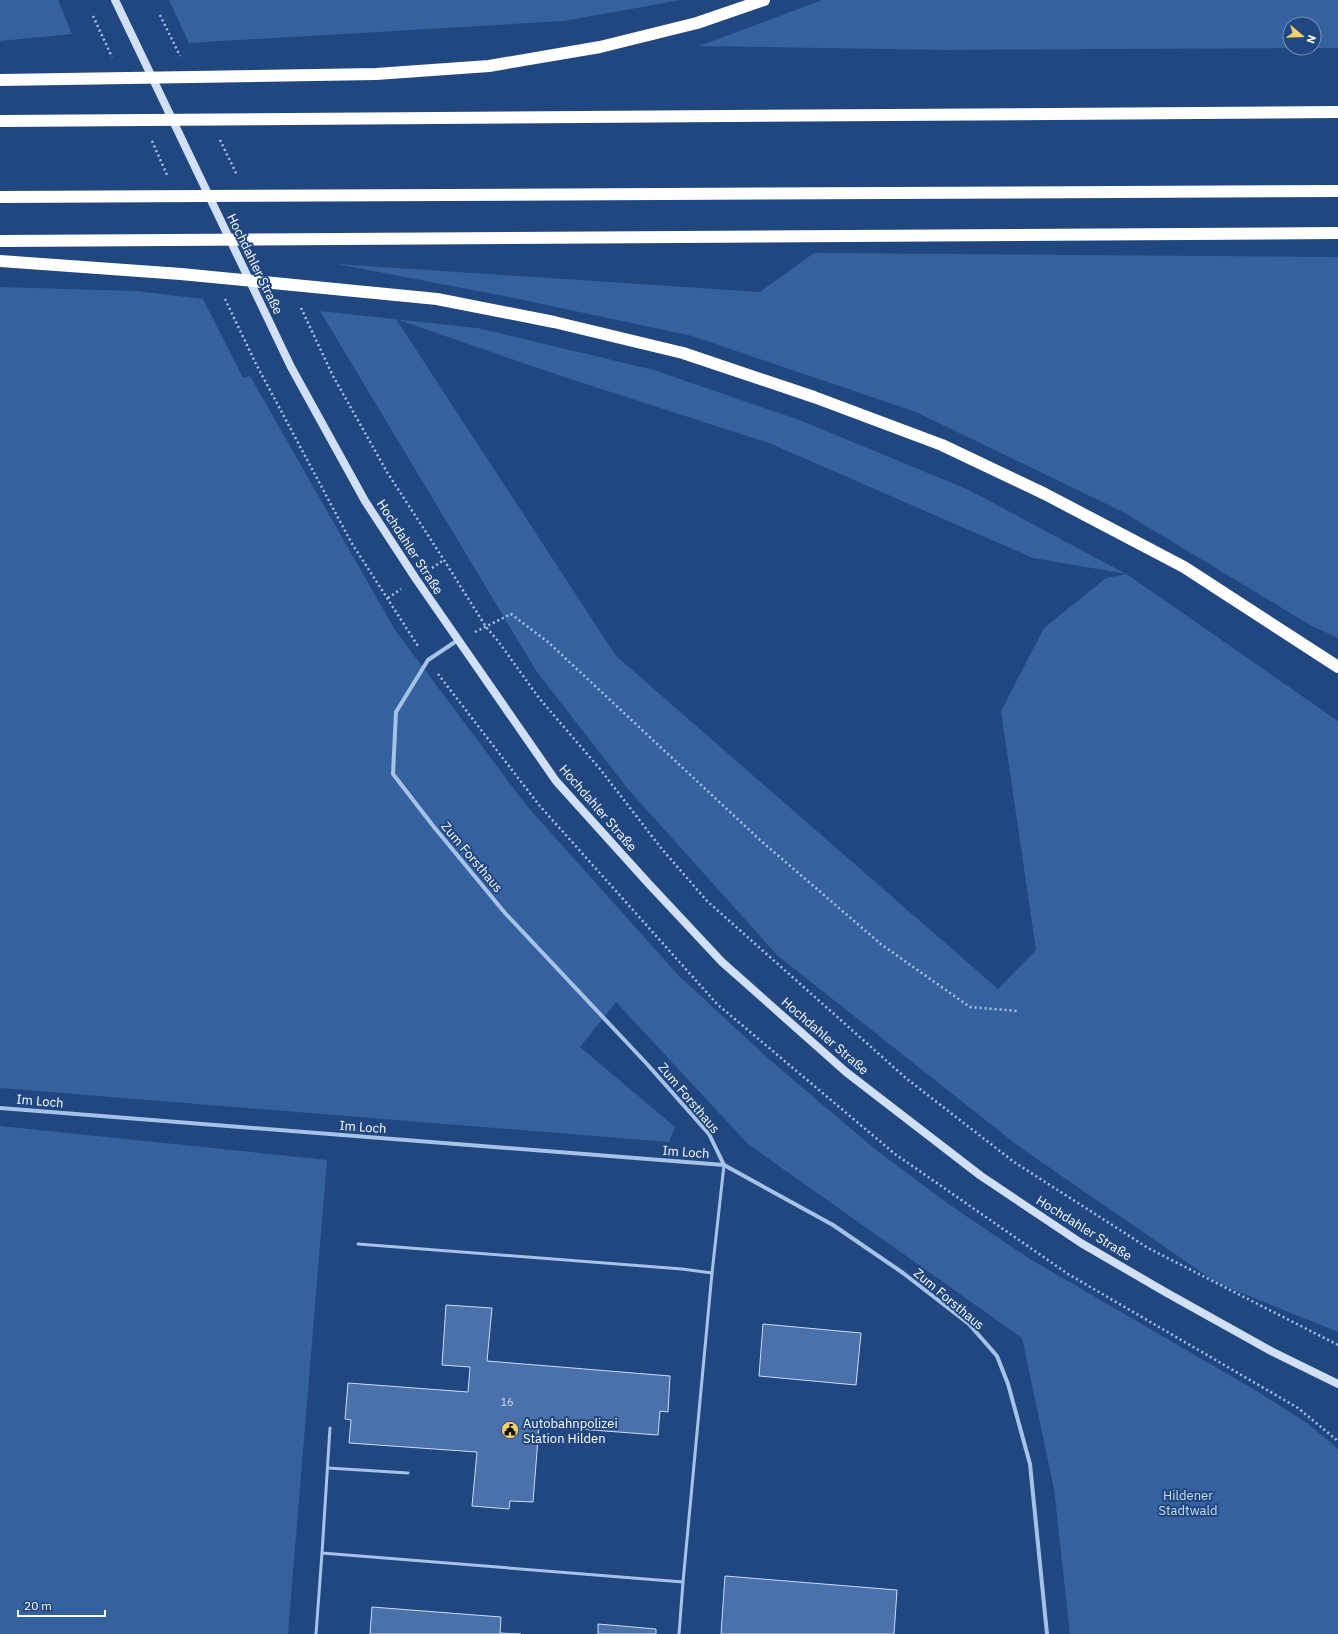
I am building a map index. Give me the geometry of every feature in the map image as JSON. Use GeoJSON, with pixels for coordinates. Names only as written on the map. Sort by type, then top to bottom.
{"type":"FeatureCollection","features":[{"type":"Feature","properties":{"kind":"highway"},"geometry":{"type":"LineString","coordinates":[[0,80],[376,74],[489,66],[600,47],[697,23],[764,0]]}},
{"type":"Feature","properties":{"kind":"highway"},"geometry":{"type":"LineString","coordinates":[[0,121],[1338,112]]}},
{"type":"Feature","properties":{"kind":"highway"},"geometry":{"type":"LineString","coordinates":[[0,197],[1338,191]]}},
{"type":"Feature","properties":{"kind":"highway"},"geometry":{"type":"LineString","coordinates":[[0,241],[1338,233]]}},
{"type":"Feature","properties":{"kind":"highway"},"geometry":{"type":"LineString","coordinates":[[0,261],[181,274],[437,299],[554,322],[683,354],[814,397],[942,445],[1045,494],[1184,568],[1338,667]]}},
{"type":"Feature","properties":{"kind":"main road","name":"Hochdahler Straße"},"geometry":{"type":"LineString","coordinates":[[115,0],[291,366],[365,501],[416,579],[556,781],[722,962],[846,1072],[981,1176],[1081,1243],[1271,1351],[1338,1384]]}},
{"type":"Feature","properties":{"kind":"street","name":"Zum Forsthaus"},"geometry":{"type":"LineString","coordinates":[[458,640],[428,660],[396,712],[393,774],[434,827],[506,913],[647,1064],[709,1134],[724,1165],[833,1225],[904,1273],[969,1324],[997,1356],[1008,1384],[1030,1464],[1047,1634]]}},
{"type":"Feature","properties":{"kind":"street","name":"Im Loch"},"geometry":{"type":"LineString","coordinates":[[0,1108],[724,1165]]}},
{"type":"Feature","properties":{"kind":"lane"},"geometry":{"type":"LineString","coordinates":[[679,1634],[712,1273],[724,1165]]}},
{"type":"Feature","properties":{"kind":"lane"},"geometry":{"type":"LineString","coordinates":[[358,1244],[682,1269],[712,1273]]}},
{"type":"Feature","properties":{"kind":"lane"},"geometry":{"type":"LineString","coordinates":[[316,1634],[330,1428]]}},
{"type":"Feature","properties":{"kind":"lane"},"geometry":{"type":"LineString","coordinates":[[328,1468],[408,1473]]}},
{"type":"Feature","properties":{"kind":"lane"},"geometry":{"type":"LineString","coordinates":[[322,1553],[683,1582]]}},
{"type":"Feature","properties":{"kind":"path"},"geometry":{"type":"LineString","coordinates":[[256,364],[351,542],[428,660]]}},
{"type":"Feature","properties":{"kind":"path"},"geometry":{"type":"LineString","coordinates":[[333,376],[387,472],[486,627],[498,641],[539,698],[600,769],[661,848],[707,901],[907,1079],[1014,1162],[1148,1248],[1338,1345]]}},
{"type":"Feature","properties":{"kind":"path"},"geometry":{"type":"LineString","coordinates":[[458,640],[511,614],[542,637],[760,840],[882,945],[970,1007],[1018,1011]]}},
{"type":"Feature","properties":{"kind":"green space"},"geometry":{"type":"Polygon","coordinates":[[[0,0],[58,0],[72,34],[0,41],[0,0]]]}},
{"type":"Feature","properties":{"kind":"green space"},"geometry":{"type":"Polygon","coordinates":[[[169,0],[681,0],[564,21],[189,43],[169,0]]]}},
{"type":"Feature","properties":{"kind":"green space"},"geometry":{"type":"Polygon","coordinates":[[[822,0],[1338,0],[1338,48],[1322,48],[1322,16],[1282,16],[1282,48],[947,50],[699,46],[822,0]]]}},
{"type":"Feature","properties":{"kind":"green space"},"geometry":{"type":"Polygon","coordinates":[[[814,253],[1338,257],[1338,638],[1310,625],[1123,512],[916,412],[692,336],[504,296],[337,264],[760,292],[814,253]]]}},
{"type":"Feature","properties":{"kind":"green space","name":"Hildener Stadtwald"},"geometry":{"type":"Polygon","coordinates":[[[0,287],[136,291],[203,299],[243,378],[250,376],[395,630],[526,805],[679,976],[770,1060],[876,1150],[950,1205],[1030,1259],[1260,1393],[1307,1423],[1338,1449],[1338,1634],[1070,1634],[1054,1489],[1022,1338],[748,1144],[616,1002],[580,1047],[675,1127],[669,1142],[0,1088],[0,287]]]}},
{"type":"Feature","properties":{"kind":"green space"},"geometry":{"type":"Polygon","coordinates":[[[320,311],[396,319],[616,656],[998,989],[1036,950],[1001,711],[1044,628],[1106,578],[1126,574],[1128,575],[1338,721],[1338,1332],[1217,1283],[1021,1148],[778,956],[628,789],[537,672],[320,311]]]}},
{"type":"Feature","properties":{"kind":"green space"},"geometry":{"type":"Polygon","coordinates":[[[397,319],[477,328],[654,370],[802,421],[969,490],[1126,574],[1033,558],[769,443],[558,375],[397,319]]]}},
{"type":"Feature","properties":{"kind":"green space"},"geometry":{"type":"Polygon","coordinates":[[[0,1126],[327,1160],[288,1634],[0,1634],[0,1126]]]}},
{"type":"Feature","properties":{"kind":"building"},"geometry":{"type":"Polygon","coordinates":[[[446,1305],[492,1308],[487,1361],[670,1376],[668,1412],[660,1411],[658,1435],[539,1426],[533,1502],[510,1501],[509,1509],[472,1506],[477,1452],[349,1443],[351,1420],[345,1419],[348,1383],[468,1392],[470,1367],[442,1365],[446,1305]]]}},
{"type":"Feature","properties":{"kind":"building"},"geometry":{"type":"Polygon","coordinates":[[[763,1324],[861,1333],[856,1385],[759,1376],[763,1324]]]}},
{"type":"Feature","properties":{"kind":"building"},"geometry":{"type":"Polygon","coordinates":[[[725,1576],[897,1590],[894,1634],[721,1634],[725,1576]]]}},
{"type":"Feature","properties":{"kind":"building"},"geometry":{"type":"Polygon","coordinates":[[[372,1607],[501,1617],[500,1633],[521,1634],[370,1634],[372,1607]]]}},
{"type":"Feature","properties":{"kind":"building"},"geometry":{"type":"Polygon","coordinates":[[[598,1624],[656,1629],[656,1634],[598,1634],[598,1624]]]}},
{"type":"Feature","properties":{"kind":"place","name":"Autobahnpolizei Station Hilden"},"geometry":{"type":"Point","coordinates":[510,1430]}}]}
